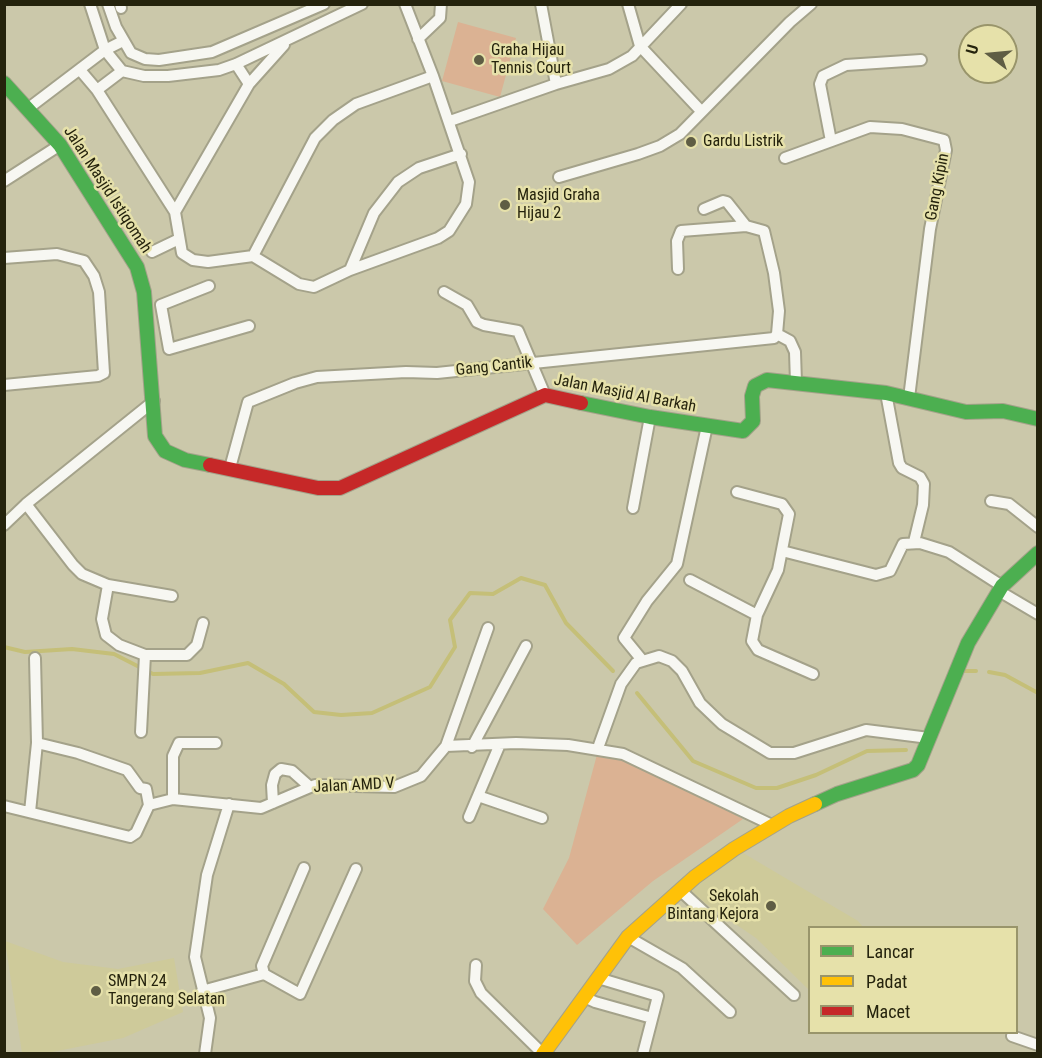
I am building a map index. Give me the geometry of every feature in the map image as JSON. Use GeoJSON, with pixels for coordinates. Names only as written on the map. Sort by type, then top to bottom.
{"type":"FeatureCollection","features":[{"type":"Feature","properties":{"kind":"street"},"geometry":{"type":"LineString","coordinates":[[90,4],[105,50],[122,70],[144,76],[168,76],[219,70],[362,4]]}},
{"type":"Feature","properties":{"kind":"street"},"geometry":{"type":"LineString","coordinates":[[108,4],[123,41],[131,53],[145,59],[159,60],[212,52],[324,4]]}},
{"type":"Feature","properties":{"kind":"street"},"geometry":{"type":"LineString","coordinates":[[80,70],[97,90],[175,212],[177,240],[182,254],[199,261],[253,256],[307,286],[321,285],[350,270],[438,238],[449,231],[462,213],[469,194],[470,182],[450,121],[405,4]]}},
{"type":"Feature","properties":{"kind":"street"},"geometry":{"type":"LineString","coordinates":[[418,39],[440,18],[441,4]]}},
{"type":"Feature","properties":{"kind":"street"},"geometry":{"type":"LineString","coordinates":[[541,4],[556,84]]}},
{"type":"Feature","properties":{"kind":"street"},"geometry":{"type":"LineString","coordinates":[[628,4],[640,46],[701,111]]}},
{"type":"Feature","properties":{"kind":"street"},"geometry":{"type":"LineString","coordinates":[[450,121],[556,84],[609,69],[632,56],[681,4]]}},
{"type":"Feature","properties":{"kind":"street"},"geometry":{"type":"LineString","coordinates":[[559,177],[660,146],[680,134],[790,22],[811,4]]}},
{"type":"Feature","properties":{"kind":"street"},"geometry":{"type":"LineString","coordinates":[[175,212],[249,84],[288,40]]}},
{"type":"Feature","properties":{"kind":"street"},"geometry":{"type":"LineString","coordinates":[[29,108],[105,50],[123,41]]}},
{"type":"Feature","properties":{"kind":"street"},"geometry":{"type":"LineString","coordinates":[[831,141],[820,84],[823,76],[846,64],[921,60]]}},
{"type":"Feature","properties":{"kind":"street"},"geometry":{"type":"LineString","coordinates":[[236,64],[249,84]]}},
{"type":"Feature","properties":{"kind":"street"},"geometry":{"type":"LineString","coordinates":[[97,90],[122,70]]}},
{"type":"Feature","properties":{"kind":"street"},"geometry":{"type":"LineString","coordinates":[[253,256],[315,138],[333,120],[356,104],[434,76]]}},
{"type":"Feature","properties":{"kind":"street","name":"Jalan Masjid Istiqomah"},"geometry":{"type":"LineString","coordinates":[[4,83],[60,145],[137,267],[144,292],[150,368]]}},
{"type":"Feature","properties":{"kind":"street","name":"Gang Kipin"},"geometry":{"type":"LineString","coordinates":[[785,158],[863,129],[887,128],[936,136],[944,140],[926,253],[909,398]]}},
{"type":"Feature","properties":{"kind":"street"},"geometry":{"type":"LineString","coordinates":[[4,182],[60,145]]}},
{"type":"Feature","properties":{"kind":"street"},"geometry":{"type":"LineString","coordinates":[[350,270],[374,213],[398,182],[419,168],[461,154]]}},
{"type":"Feature","properties":{"kind":"street"},"geometry":{"type":"LineString","coordinates":[[704,209],[723,201],[727,202],[746,226]]}},
{"type":"Feature","properties":{"kind":"street"},"geometry":{"type":"LineString","coordinates":[[678,269],[677,241],[681,231],[746,226],[764,231],[777,292],[779,311],[777,334],[790,341],[795,352],[796,383]]}},
{"type":"Feature","properties":{"kind":"street"},"geometry":{"type":"LineString","coordinates":[[152,252],[177,240]]}},
{"type":"Feature","properties":{"kind":"street"},"geometry":{"type":"LineString","coordinates":[[4,258],[57,254],[84,261],[94,276],[99,292],[104,373],[98,376],[4,385]]}},
{"type":"Feature","properties":{"kind":"street"},"geometry":{"type":"LineString","coordinates":[[209,286],[161,305],[169,350],[249,326]]}},
{"type":"Feature","properties":{"kind":"street"},"geometry":{"type":"LineString","coordinates":[[444,292],[467,305],[477,322],[518,331],[545,395]]}},
{"type":"Feature","properties":{"kind":"street"},"geometry":{"type":"LineString","coordinates":[[148,335],[165,329]]}},
{"type":"Feature","properties":{"kind":"street","name":"Gang Cantik"},"geometry":{"type":"LineString","coordinates":[[230,468],[248,402],[295,382],[317,377],[406,372],[437,373],[532,364],[774,338],[777,334]]}},
{"type":"Feature","properties":{"kind":"street","name":"Jalan Masjid Al Barkah"},"geometry":{"type":"LineString","coordinates":[[150,368],[155,436],[160,445],[172,456],[318,488],[340,488],[545,395],[650,417],[707,426],[748,429],[753,421],[752,396],[758,383],[767,380],[886,393],[966,412],[1003,411],[1038,419]]}},
{"type":"Feature","properties":{"kind":"street"},"geometry":{"type":"LineString","coordinates":[[886,393],[899,463],[902,468],[920,477],[924,484],[923,506],[911,542]]}},
{"type":"Feature","properties":{"kind":"street"},"geometry":{"type":"LineString","coordinates":[[4,525],[26,504],[138,415],[153,397]]}},
{"type":"Feature","properties":{"kind":"street"},"geometry":{"type":"LineString","coordinates":[[138,415],[155,420]]}},
{"type":"Feature","properties":{"kind":"street"},"geometry":{"type":"LineString","coordinates":[[633,508],[650,417]]}},
{"type":"Feature","properties":{"kind":"street"},"geometry":{"type":"LineString","coordinates":[[642,660],[624,638],[647,601],[677,564],[707,426]]}},
{"type":"Feature","properties":{"kind":"street"},"geometry":{"type":"LineString","coordinates":[[737,492],[782,504],[789,510],[778,570],[757,615],[752,636],[756,649],[813,674]]}},
{"type":"Feature","properties":{"kind":"street"},"geometry":{"type":"LineString","coordinates":[[991,501],[1009,504],[1038,527]]}},
{"type":"Feature","properties":{"kind":"street"},"geometry":{"type":"LineString","coordinates":[[26,504],[82,574],[108,585],[172,596]]}},
{"type":"Feature","properties":{"kind":"street"},"geometry":{"type":"LineString","coordinates":[[782,551],[876,575],[890,571],[903,544],[911,542],[949,552],[1038,614]]}},
{"type":"Feature","properties":{"kind":"street"},"geometry":{"type":"LineString","coordinates":[[476,965],[475,981],[481,993],[543,1053],[628,937],[680,890],[734,849],[772,825],[837,794],[913,770],[918,765],[957,665],[1001,589],[1038,553]]}},
{"type":"Feature","properties":{"kind":"street"},"geometry":{"type":"LineString","coordinates":[[690,580],[757,615]]}},
{"type":"Feature","properties":{"kind":"street"},"geometry":{"type":"LineString","coordinates":[[108,585],[102,620],[106,635],[145,659],[187,655],[197,645],[203,623]]}},
{"type":"Feature","properties":{"kind":"street"},"geometry":{"type":"LineString","coordinates":[[488,628],[446,746],[558,744],[598,748],[623,754],[772,825]]}},
{"type":"Feature","properties":{"kind":"street"},"geometry":{"type":"LineString","coordinates":[[472,747],[526,646]]}},
{"type":"Feature","properties":{"kind":"street"},"geometry":{"type":"LineString","coordinates":[[598,748],[615,694],[636,663],[659,656],[672,661],[682,671],[700,703],[722,724],[770,753],[794,753],[866,730],[928,741]]}},
{"type":"Feature","properties":{"kind":"street"},"geometry":{"type":"LineString","coordinates":[[30,812],[37,743],[35,658]]}},
{"type":"Feature","properties":{"kind":"street"},"geometry":{"type":"LineString","coordinates":[[141,732],[145,659]]}},
{"type":"Feature","properties":{"kind":"street"},"geometry":{"type":"LineString","coordinates":[[173,799],[173,756],[179,742],[216,743]]}},
{"type":"Feature","properties":{"kind":"street"},"geometry":{"type":"LineString","coordinates":[[4,806],[130,837],[136,833],[149,805],[146,789],[140,788],[127,770],[78,753],[37,743]]}},
{"type":"Feature","properties":{"kind":"street"},"geometry":{"type":"LineString","coordinates":[[469,817],[500,744]]}},
{"type":"Feature","properties":{"kind":"street","name":"Jalan AMD V"},"geometry":{"type":"LineString","coordinates":[[149,805],[173,799],[261,808],[310,787],[394,787],[421,776],[446,746]]}},
{"type":"Feature","properties":{"kind":"street"},"geometry":{"type":"LineString","coordinates":[[273,803],[272,785],[275,774],[281,769],[292,771],[310,787]]}},
{"type":"Feature","properties":{"kind":"street"},"geometry":{"type":"LineString","coordinates":[[478,796],[542,818]]}},
{"type":"Feature","properties":{"kind":"street"},"geometry":{"type":"LineString","coordinates":[[205,1053],[210,1018],[195,957],[207,875],[229,804]]}},
{"type":"Feature","properties":{"kind":"street"},"geometry":{"type":"LineString","coordinates":[[264,974],[262,966],[304,868]]}},
{"type":"Feature","properties":{"kind":"street"},"geometry":{"type":"LineString","coordinates":[[202,991],[264,974],[300,993],[356,869]]}},
{"type":"Feature","properties":{"kind":"street"},"geometry":{"type":"LineString","coordinates":[[680,890],[794,996]]}},
{"type":"Feature","properties":{"kind":"street"},"geometry":{"type":"LineString","coordinates":[[628,937],[682,968],[730,1012]]}},
{"type":"Feature","properties":{"kind":"street"},"geometry":{"type":"LineString","coordinates":[[598,978],[658,996],[643,1053]]}},
{"type":"Feature","properties":{"kind":"street"},"geometry":{"type":"LineString","coordinates":[[584,997],[652,1018]]}},
{"type":"Feature","properties":{"kind":"street"},"geometry":{"type":"LineString","coordinates":[[1012,1036],[1038,1045]]}},
{"type":"Feature","properties":{"kind":"shaded area","name":"Graha Hijau Tennis Court"},"geometry":{"type":"Polygon","coordinates":[[[458,22],[516,38],[500,97],[442,81],[458,22]]]}},
{"type":"Feature","properties":{"kind":"shaded area"},"geometry":{"type":"Polygon","coordinates":[[[598,751],[644,767],[743,819],[653,881],[577,945],[543,909],[569,858],[598,751]]]}},
{"type":"Feature","properties":{"kind":"shaded area","name":"Sekolah Bintang Kejora"},"geometry":{"type":"Polygon","coordinates":[[[738,850],[858,921],[862,926],[808,926],[808,989],[756,938],[687,891],[738,850]]]}},
{"type":"Feature","properties":{"kind":"shaded area","name":"SMPN 24 Tangerang Selatan"},"geometry":{"type":"Polygon","coordinates":[[[5,941],[63,962],[118,969],[174,958],[183,1012],[123,1038],[47,1053],[22,1053],[5,941]]]}},
{"type":"Feature","properties":{"kind":"waterway"},"geometry":{"type":"LineString","coordinates":[[4,647],[25,652],[72,649],[114,654],[153,674],[200,673],[248,663],[284,684],[314,712],[341,715],[372,713],[430,687],[455,647],[450,620],[470,593],[493,594],[521,578],[545,585],[566,623],[613,671]]}},
{"type":"Feature","properties":{"kind":"waterway"},"geometry":{"type":"LineString","coordinates":[[960,671],[976,671]]}},
{"type":"Feature","properties":{"kind":"waterway"},"geometry":{"type":"LineString","coordinates":[[989,672],[1005,675],[1038,693]]}},
{"type":"Feature","properties":{"kind":"waterway"},"geometry":{"type":"LineString","coordinates":[[637,693],[693,761],[756,788],[777,788],[816,775],[867,751],[906,750]]}},
{"type":"Feature","properties":{"kind":"traffic: fast"},"geometry":{"type":"LineString","coordinates":[[4,83],[60,145],[137,267],[144,292],[155,436],[165,451],[185,460],[210,465]]}},
{"type":"Feature","properties":{"kind":"traffic: fast"},"geometry":{"type":"LineString","coordinates":[[581,403],[650,417],[743,431],[753,421],[752,396],[755,386],[767,380],[886,393],[966,412],[1003,411],[1038,419]]}},
{"type":"Feature","properties":{"kind":"traffic: fast"},"geometry":{"type":"LineString","coordinates":[[815,804],[837,794],[913,770],[918,765],[968,643],[1002,586],[1038,553]]}},
{"type":"Feature","properties":{"kind":"traffic: slow"},"geometry":{"type":"LineString","coordinates":[[543,1054],[628,937],[695,877],[734,849],[789,816],[815,804]]}},
{"type":"Feature","properties":{"kind":"traffic: jam"},"geometry":{"type":"LineString","coordinates":[[210,465],[318,488],[340,488],[545,395],[581,403]]}},
{"type":"Feature","properties":{"kind":"place","name":"Graha Hijau Tennis Court"},"geometry":{"type":"Point","coordinates":[479,60]}},
{"type":"Feature","properties":{"kind":"place","name":"Gardu Listrik"},"geometry":{"type":"Point","coordinates":[691,142]}},
{"type":"Feature","properties":{"kind":"place","name":"Masjid Graha Hijau 2"},"geometry":{"type":"Point","coordinates":[505,205]}},
{"type":"Feature","properties":{"kind":"place","name":"Sekolah Bintang Kejora"},"geometry":{"type":"Point","coordinates":[771,906]}},
{"type":"Feature","properties":{"kind":"place","name":"SMPN 24 Tangerang Selatan"},"geometry":{"type":"Point","coordinates":[96,991]}}]}
